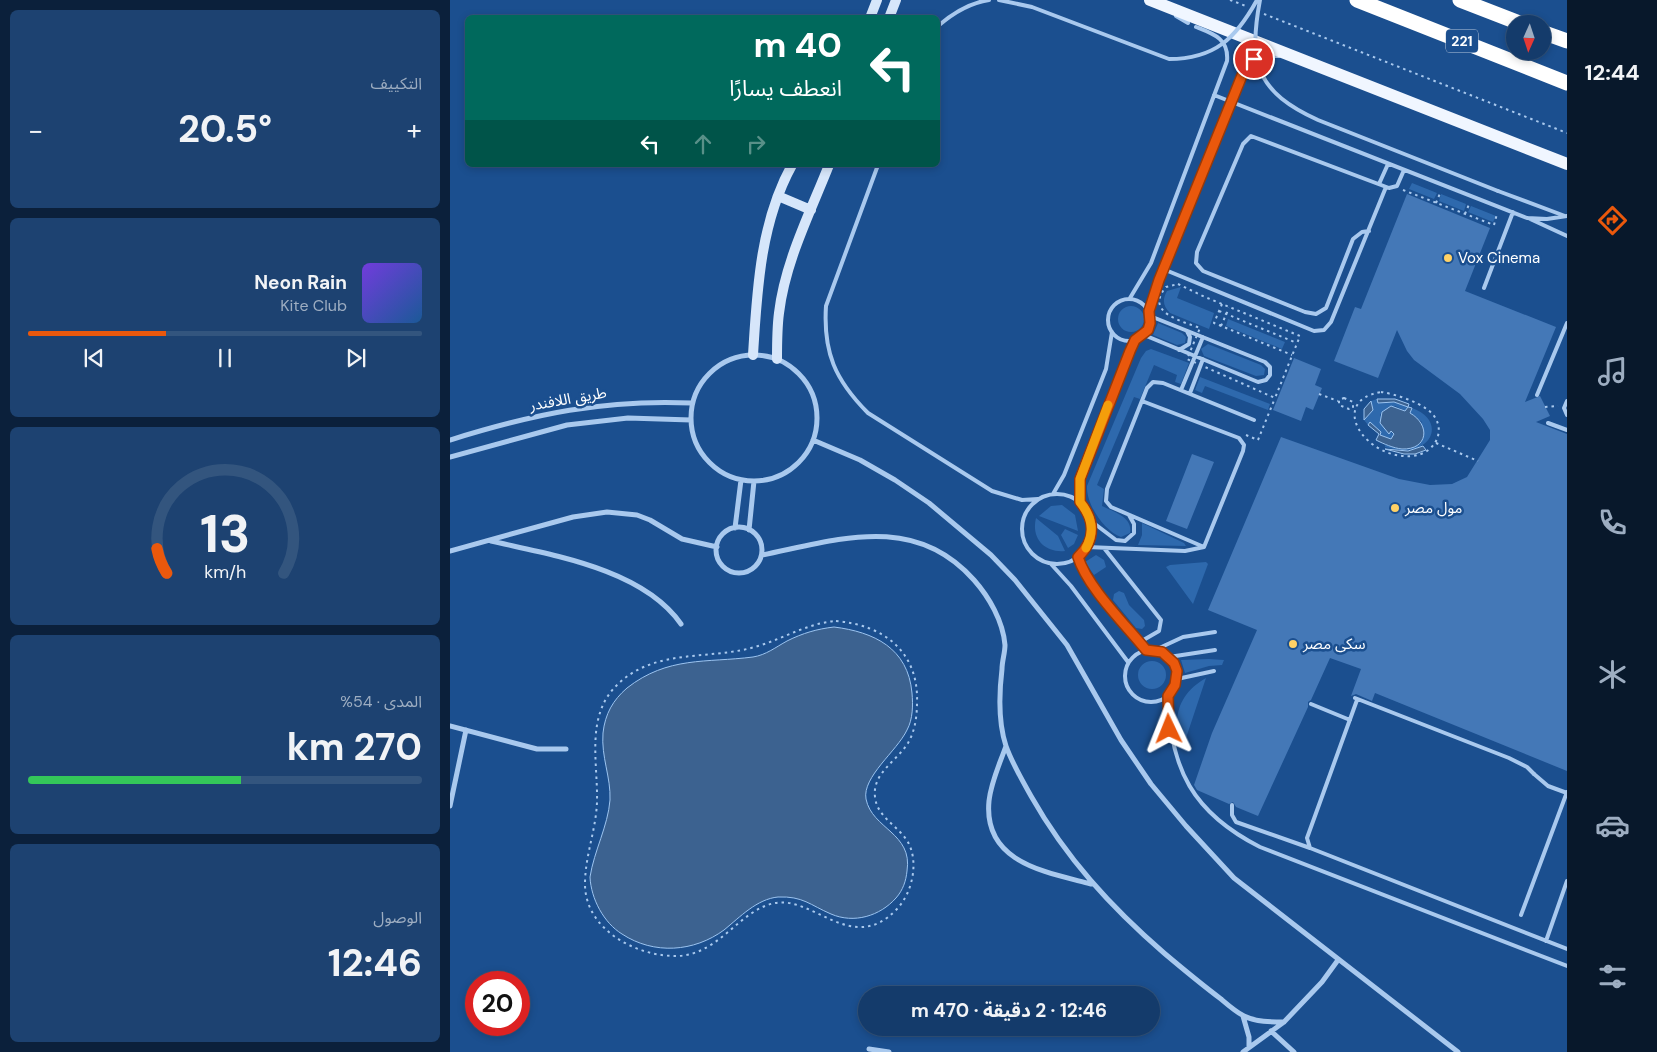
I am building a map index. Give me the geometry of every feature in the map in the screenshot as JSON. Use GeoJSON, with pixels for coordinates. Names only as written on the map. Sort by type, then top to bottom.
{"type":"FeatureCollection","features":[{"type":"Feature","properties":{"kind":"highway","name":"221"},"geometry":{"type":"LineString","coordinates":[[1357,0],[1567,82]]}},
{"type":"Feature","properties":{"kind":"highway","name":"221"},"geometry":{"type":"LineString","coordinates":[[1460,0],[1506,18]]}},
{"type":"Feature","properties":{"kind":"highway"},"geometry":{"type":"LineString","coordinates":[[1551,35],[1567,41]]}},
{"type":"Feature","properties":{"kind":"main road"},"geometry":{"type":"LineString","coordinates":[[1150,0],[1567,164]]}},
{"type":"Feature","properties":{"kind":"street"},"geometry":{"type":"LineString","coordinates":[[871,15],[877,0]]}},
{"type":"Feature","properties":{"kind":"street"},"geometry":{"type":"LineString","coordinates":[[890,15],[896,0]]}},
{"type":"Feature","properties":{"kind":"street"},"geometry":{"type":"LineString","coordinates":[[753,355],[757,291],[762,257],[778,196],[791,167]]}},
{"type":"Feature","properties":{"kind":"street"},"geometry":{"type":"LineString","coordinates":[[777,359],[778,314],[784,286],[790,264],[828,167]]}},
{"type":"Feature","properties":{"kind":"street"},"geometry":{"type":"LineString","coordinates":[[778,196],[811,210]]}},
{"type":"Feature","properties":{"kind":"street"},"geometry":{"type":"LineString","coordinates":[[753,355],[777,359],[798,372],[812,392],[817,416],[813,440],[802,459],[785,473],[754,481],[741,480],[722,472],[705,459],[695,441],[690,420],[692,403],[700,384],[714,369],[732,359],[753,355]]}},
{"type":"Feature","properties":{"kind":"street","name":"طريق اللافندر"},"geometry":{"type":"LineString","coordinates":[[450,440],[574,408],[633,402],[692,403]]}},
{"type":"Feature","properties":{"kind":"street","name":"طريق اللافندر"},"geometry":{"type":"LineString","coordinates":[[450,457],[567,425],[628,418],[690,420]]}},
{"type":"Feature","properties":{"kind":"street"},"geometry":{"type":"LineString","coordinates":[[813,440],[860,460],[909,489],[961,528],[997,562],[1021,586],[1067,645],[1121,740],[1151,784],[1186,826],[1234,878],[1458,1052]]}},
{"type":"Feature","properties":{"kind":"street"},"geometry":{"type":"LineString","coordinates":[[735,528],[741,480]]}},
{"type":"Feature","properties":{"kind":"street"},"geometry":{"type":"LineString","coordinates":[[749,530],[754,481]]}},
{"type":"Feature","properties":{"kind":"street"},"geometry":{"type":"LineString","coordinates":[[450,551],[573,517],[607,512],[637,515],[650,520],[682,539],[717,548]]}},
{"type":"Feature","properties":{"kind":"street"},"geometry":{"type":"LineString","coordinates":[[762,555],[760,540],[749,530],[735,528],[725,533],[717,548],[717,554],[722,565],[733,572],[751,570],[762,555],[870,535],[912,540],[950,558],[981,588],[1000,625],[1005,646],[999,696],[1006,746],[1043,818],[1091,884],[1139,932],[1190,976],[1243,1016],[1257,1020],[1284,1022]]}},
{"type":"Feature","properties":{"kind":"street"},"geometry":{"type":"LineString","coordinates":[[490,540],[567,559],[600,570],[660,601],[681,624]]}},
{"type":"Feature","properties":{"kind":"street"},"geometry":{"type":"LineString","coordinates":[[450,726],[537,750],[566,749]]}},
{"type":"Feature","properties":{"kind":"street"},"geometry":{"type":"LineString","coordinates":[[450,806],[466,730]]}},
{"type":"Feature","properties":{"kind":"street"},"geometry":{"type":"LineString","coordinates":[[1006,746],[989,801],[990,818],[995,835],[1005,850],[1018,861],[1034,869],[1091,884]]}},
{"type":"Feature","properties":{"kind":"street"},"geometry":{"type":"LineString","coordinates":[[1243,1052],[1284,1022],[1310,996],[1338,960]]}},
{"type":"Feature","properties":{"kind":"street"},"geometry":{"type":"LineString","coordinates":[[1243,1016],[1248,1032],[1249,1047]]}},
{"type":"Feature","properties":{"kind":"street"},"geometry":{"type":"LineString","coordinates":[[1271,1032],[1294,1052]]}},
{"type":"Feature","properties":{"kind":"street"},"geometry":{"type":"LineString","coordinates":[[869,1049],[888,1052]]}},
{"type":"Feature","properties":{"kind":"lane"},"geometry":{"type":"LineString","coordinates":[[940,25],[960,10],[977,2],[989,0]]}},
{"type":"Feature","properties":{"kind":"lane"},"geometry":{"type":"LineString","coordinates":[[999,0],[1032,7],[1169,60],[1189,60],[1213,51],[1227,41],[1247,18],[1259,0]]}},
{"type":"Feature","properties":{"kind":"lane"},"geometry":{"type":"LineString","coordinates":[[1259,0],[1254,50],[1260,73],[1277,96],[1297,110],[1318,120],[1567,216]]}},
{"type":"Feature","properties":{"kind":"lane"},"geometry":{"type":"LineString","coordinates":[[1163,5],[1172,14],[1188,23]]}},
{"type":"Feature","properties":{"kind":"lane"},"geometry":{"type":"LineString","coordinates":[[1130,298],[1151,263],[1227,61],[1226,45],[1214,34],[1196,27]]}},
{"type":"Feature","properties":{"kind":"lane"},"geometry":{"type":"LineString","coordinates":[[1112,332],[1125,340],[1135,340],[1144,335],[1148,330],[1149,311],[1163,270],[1245,68],[1254,59],[1265,55],[1296,57]]}},
{"type":"Feature","properties":{"kind":"lane"},"geometry":{"type":"LineString","coordinates":[[1214,96],[1513,212],[1567,236]]}},
{"type":"Feature","properties":{"kind":"lane"},"geometry":{"type":"LineString","coordinates":[[1369,231],[1362,232],[1354,239],[1328,303],[1321,312],[1316,314],[1305,312],[1203,271],[1196,263],[1198,252],[1243,144],[1251,136],[1386,187],[1392,188],[1397,186],[1404,170]]}},
{"type":"Feature","properties":{"kind":"lane"},"geometry":{"type":"LineString","coordinates":[[1379,184],[1388,164]]}},
{"type":"Feature","properties":{"kind":"lane"},"geometry":{"type":"LineString","coordinates":[[877,167],[826,306],[825,328],[828,353],[837,374],[851,396],[868,413],[992,492],[1022,500],[1062,494],[1080,502]]}},
{"type":"Feature","properties":{"kind":"lane"},"geometry":{"type":"LineString","coordinates":[[1163,270],[1319,332],[1328,327],[1331,322],[1386,187]]}},
{"type":"Feature","properties":{"kind":"lane"},"geometry":{"type":"LineString","coordinates":[[1484,288],[1513,212]]}},
{"type":"Feature","properties":{"kind":"lane"},"geometry":{"type":"LineString","coordinates":[[1527,218],[1547,219],[1567,216]]}},
{"type":"Feature","properties":{"kind":"lane"},"geometry":{"type":"LineString","coordinates":[[1053,494],[1064,475],[1106,368],[1112,332],[1108,321],[1110,310],[1118,301],[1130,298],[1141,302],[1149,311]]}},
{"type":"Feature","properties":{"kind":"lane"},"geometry":{"type":"LineString","coordinates":[[1144,335],[1258,382],[1266,380],[1270,375],[1270,367],[1266,362],[1150,316]]}},
{"type":"Feature","properties":{"kind":"lane"},"geometry":{"type":"LineString","coordinates":[[1537,395],[1567,324]]}},
{"type":"Feature","properties":{"kind":"lane"},"geometry":{"type":"LineString","coordinates":[[1179,350],[1188,344],[1190,337],[1187,331]]}},
{"type":"Feature","properties":{"kind":"lane"},"geometry":{"type":"LineString","coordinates":[[1181,390],[1202,337]]}},
{"type":"Feature","properties":{"kind":"lane"},"geometry":{"type":"LineString","coordinates":[[1129,515],[1134,524],[1134,533],[1125,542],[1116,540],[1091,521],[1080,502],[1080,479],[1135,340]]}},
{"type":"Feature","properties":{"kind":"lane"},"geometry":{"type":"LineString","coordinates":[[1190,393],[1203,359]]}},
{"type":"Feature","properties":{"kind":"lane"},"geometry":{"type":"LineString","coordinates":[[1204,546],[1111,507],[1105,497],[1142,400],[1148,385],[1160,382],[1254,420]]}},
{"type":"Feature","properties":{"kind":"lane"},"geometry":{"type":"LineString","coordinates":[[1142,400],[1236,436],[1243,442],[1243,452],[1204,546]]}},
{"type":"Feature","properties":{"kind":"lane"},"geometry":{"type":"LineString","coordinates":[[1566,403],[1564,410],[1567,415]]}},
{"type":"Feature","properties":{"kind":"lane"},"geometry":{"type":"LineString","coordinates":[[1548,423],[1567,430]]}},
{"type":"Feature","properties":{"kind":"lane"},"geometry":{"type":"LineString","coordinates":[[1038,499],[1024,515],[1022,536],[1032,554],[1051,564],[1071,586],[1128,662]]}},
{"type":"Feature","properties":{"kind":"lane"},"geometry":{"type":"LineString","coordinates":[[1051,564],[1061,564],[1078,557],[1087,547],[1092,530],[1091,521]]}},
{"type":"Feature","properties":{"kind":"lane"},"geometry":{"type":"LineString","coordinates":[[1087,547],[1185,551],[1204,546]]}},
{"type":"Feature","properties":{"kind":"lane"},"geometry":{"type":"LineString","coordinates":[[1104,548],[1162,620],[1159,631],[1140,642]]}},
{"type":"Feature","properties":{"kind":"lane"},"geometry":{"type":"LineString","coordinates":[[1078,557],[1090,580],[1146,650]]}},
{"type":"Feature","properties":{"kind":"lane"},"geometry":{"type":"LineString","coordinates":[[1168,696],[1153,702],[1137,698],[1126,685],[1124,678],[1128,662],[1139,652],[1154,650],[1183,637],[1215,632]]}},
{"type":"Feature","properties":{"kind":"lane"},"geometry":{"type":"LineString","coordinates":[[1154,650],[1169,657],[1174,663],[1177,679],[1168,696],[1169,729],[1182,772],[1206,808],[1240,836],[1260,846],[1567,966]]}},
{"type":"Feature","properties":{"kind":"lane"},"geometry":{"type":"LineString","coordinates":[[1169,657],[1215,650]]}},
{"type":"Feature","properties":{"kind":"lane"},"geometry":{"type":"LineString","coordinates":[[1177,679],[1214,671]]}},
{"type":"Feature","properties":{"kind":"lane"},"geometry":{"type":"LineString","coordinates":[[1310,848],[1308,838],[1356,699],[1509,758],[1527,767],[1548,786],[1567,793],[1521,915]]}},
{"type":"Feature","properties":{"kind":"lane"},"geometry":{"type":"LineString","coordinates":[[1311,704],[1350,720]]}},
{"type":"Feature","properties":{"kind":"lane"},"geometry":{"type":"LineString","coordinates":[[1232,805],[1232,815],[1236,822],[1310,848],[1567,949]]}},
{"type":"Feature","properties":{"kind":"lane"},"geometry":{"type":"LineString","coordinates":[[1546,941],[1567,880]]}},
{"type":"Feature","properties":{"kind":"path"},"geometry":{"type":"LineString","coordinates":[[1230,0],[1248,7]]}},
{"type":"Feature","properties":{"kind":"path"},"geometry":{"type":"LineString","coordinates":[[1258,11],[1567,132]]}},
{"type":"Feature","properties":{"kind":"path"},"geometry":{"type":"LineString","coordinates":[[1406,185],[1404,190],[1494,225],[1498,214],[1491,212]]}},
{"type":"Feature","properties":{"kind":"path"},"geometry":{"type":"LineString","coordinates":[[1436,203],[1443,185]]}},
{"type":"Feature","properties":{"kind":"path"},"geometry":{"type":"LineString","coordinates":[[1440,192],[1447,195]]}},
{"type":"Feature","properties":{"kind":"path"},"geometry":{"type":"LineString","coordinates":[[1465,214],[1472,196]]}},
{"type":"Feature","properties":{"kind":"path"},"geometry":{"type":"LineString","coordinates":[[1462,200],[1476,206]]}},
{"type":"Feature","properties":{"kind":"path"},"geometry":{"type":"LineString","coordinates":[[1240,433],[1258,440],[1300,336],[1178,284],[1166,287],[1162,292],[1160,303],[1166,314],[1200,328],[1187,360],[1274,398]]}},
{"type":"Feature","properties":{"kind":"path"},"geometry":{"type":"LineString","coordinates":[[1222,304],[1214,323],[1292,355]]}},
{"type":"Feature","properties":{"kind":"path"},"geometry":{"type":"LineString","coordinates":[[1221,326],[1229,307]]}},
{"type":"Feature","properties":{"kind":"path"},"geometry":{"type":"LineString","coordinates":[[1219,312],[1297,343]]}},
{"type":"Feature","properties":{"kind":"path"},"geometry":{"type":"LineString","coordinates":[[1381,392],[1420,405],[1430,411],[1437,422],[1439,434],[1436,443],[1427,452],[1403,456],[1371,445],[1358,432],[1355,421],[1357,408],[1365,398],[1381,392]]}},
{"type":"Feature","properties":{"kind":"path"},"geometry":{"type":"LineString","coordinates":[[1320,394],[1338,401],[1339,405],[1348,409],[1354,406]]}},
{"type":"Feature","properties":{"kind":"path"},"geometry":{"type":"LineString","coordinates":[[1338,401],[1343,398],[1351,400],[1357,408]]}},
{"type":"Feature","properties":{"kind":"path"},"geometry":{"type":"LineString","coordinates":[[1545,406],[1566,403]]}},
{"type":"Feature","properties":{"kind":"path"},"geometry":{"type":"LineString","coordinates":[[1436,443],[1478,461]]}},
{"type":"Feature","properties":{"kind":"path"},"geometry":{"type":"LineString","coordinates":[[836,621],[855,623],[873,629],[890,640],[907,656],[918,690],[915,722],[907,743],[878,778],[874,793],[880,811],[907,840],[912,852],[912,878],[900,905],[884,919],[857,926],[843,925],[795,904],[775,903],[762,908],[719,940],[699,952],[682,956],[662,956],[640,950],[612,936],[604,928],[592,911],[585,888],[588,850],[597,812],[597,791],[596,730],[601,709],[606,697],[618,684],[637,670],[680,656],[746,649],[812,625],[836,621]]}},
{"type":"Feature","properties":{"kind":"shaded area"},"geometry":{"type":"Polygon","coordinates":[[[1412,183],[1437,193],[1434,199],[1409,189],[1412,183]]]}},
{"type":"Feature","properties":{"kind":"shaded area"},"geometry":{"type":"Polygon","coordinates":[[[1441,194],[1466,204],[1464,211],[1439,201],[1441,194]]]}},
{"type":"Feature","properties":{"kind":"shaded area"},"geometry":{"type":"Polygon","coordinates":[[[1471,206],[1496,216],[1493,222],[1468,212],[1471,206]]]}},
{"type":"Feature","properties":{"kind":"shaded area"},"geometry":{"type":"Polygon","coordinates":[[[1181,287],[1177,298],[1214,313],[1209,329],[1170,313],[1166,308],[1164,297],[1167,291],[1181,287]]]}},
{"type":"Feature","properties":{"kind":"shaded area"},"geometry":{"type":"Polygon","coordinates":[[[1131,306],[1140,310],[1144,319],[1140,328],[1131,332],[1122,328],[1118,319],[1122,310],[1131,306]]]}},
{"type":"Feature","properties":{"kind":"shaded area"},"geometry":{"type":"Polygon","coordinates":[[[1228,319],[1285,342],[1282,349],[1226,326],[1228,319]]]}},
{"type":"Feature","properties":{"kind":"shaded area"},"geometry":{"type":"Polygon","coordinates":[[[1158,323],[1182,333],[1186,337],[1185,343],[1177,345],[1153,335],[1158,323]]]}},
{"type":"Feature","properties":{"kind":"shaded area"},"geometry":{"type":"Polygon","coordinates":[[[1208,344],[1261,365],[1265,369],[1264,375],[1256,376],[1204,356],[1201,349],[1208,344]]]}},
{"type":"Feature","properties":{"kind":"shaded area"},"geometry":{"type":"Polygon","coordinates":[[[1151,349],[1189,363],[1181,384],[1175,382],[1177,375],[1154,365],[1140,399],[1134,397],[1097,485],[1104,489],[1102,506],[1122,516],[1129,523],[1130,533],[1121,537],[1108,529],[1097,516],[1087,493],[1087,486],[1141,358],[1146,351],[1151,349]]]}},
{"type":"Feature","properties":{"kind":"shaded area"},"geometry":{"type":"Polygon","coordinates":[[[1200,377],[1270,404],[1268,410],[1205,386],[1202,393],[1195,390],[1200,377]]]}},
{"type":"Feature","properties":{"kind":"shaded area"},"geometry":{"type":"Polygon","coordinates":[[[1377,399],[1378,403],[1395,402],[1408,407],[1406,411],[1395,406],[1382,412],[1380,415],[1389,433],[1390,431],[1394,435],[1391,439],[1379,435],[1381,432],[1370,423],[1368,425],[1364,420],[1373,410],[1371,401],[1377,399]]]}},
{"type":"Feature","properties":{"kind":"shaded area"},"geometry":{"type":"Polygon","coordinates":[[[1377,399],[1395,399],[1409,404],[1408,407],[1394,402],[1378,403],[1377,399]]]}},
{"type":"Feature","properties":{"kind":"shaded area"},"geometry":{"type":"Polygon","coordinates":[[[1371,401],[1373,410],[1364,420],[1364,409],[1371,401]]]}},
{"type":"Feature","properties":{"kind":"shaded area"},"geometry":{"type":"Polygon","coordinates":[[[1391,406],[1405,411],[1408,407],[1412,408],[1410,413],[1417,418],[1424,430],[1424,436],[1421,441],[1411,448],[1402,449],[1376,440],[1379,434],[1368,425],[1370,422],[1381,432],[1380,435],[1391,439],[1394,434],[1391,431],[1389,434],[1380,423],[1382,412],[1391,406]]]}},
{"type":"Feature","properties":{"kind":"shaded area"},"geometry":{"type":"Polygon","coordinates":[[[1412,408],[1423,414],[1430,422],[1432,430],[1430,438],[1424,444],[1414,449],[1401,450],[1385,447],[1385,445],[1398,448],[1422,422],[1410,413],[1412,408]]]}},
{"type":"Feature","properties":{"kind":"shaded area"},"geometry":{"type":"Polygon","coordinates":[[[1423,446],[1426,450],[1415,454],[1404,454],[1385,449],[1408,451],[1423,446]]]}},
{"type":"Feature","properties":{"kind":"shaded area"},"geometry":{"type":"Polygon","coordinates":[[[1062,505],[1075,515],[1078,531],[1039,516],[1051,506],[1062,505]]]}},
{"type":"Feature","properties":{"kind":"shaded area"},"geometry":{"type":"Polygon","coordinates":[[[1036,518],[1058,536],[1065,551],[1051,550],[1041,543],[1035,532],[1036,518]]]}},
{"type":"Feature","properties":{"kind":"shaded area"},"geometry":{"type":"Polygon","coordinates":[[[1142,523],[1184,543],[1186,546],[1138,545],[1142,535],[1142,523]]]}},
{"type":"Feature","properties":{"kind":"shaded area"},"geometry":{"type":"Polygon","coordinates":[[[1065,529],[1078,535],[1074,544],[1068,548],[1061,535],[1065,529]]]}},
{"type":"Feature","properties":{"kind":"shaded area"},"geometry":{"type":"Polygon","coordinates":[[[1096,555],[1104,560],[1106,567],[1094,575],[1085,562],[1096,555]]]}},
{"type":"Feature","properties":{"kind":"shaded area"},"geometry":{"type":"Polygon","coordinates":[[[1206,562],[1208,564],[1193,604],[1166,567],[1206,562]]]}},
{"type":"Feature","properties":{"kind":"shaded area"},"geometry":{"type":"Polygon","coordinates":[[[1119,591],[1124,593],[1129,605],[1144,620],[1145,626],[1142,629],[1136,628],[1113,600],[1114,594],[1119,591]]]}},
{"type":"Feature","properties":{"kind":"shaded area"},"geometry":{"type":"Polygon","coordinates":[[[834,627],[862,633],[886,645],[904,664],[909,677],[912,702],[909,726],[869,782],[866,791],[866,799],[876,818],[898,839],[904,848],[907,858],[907,871],[902,889],[898,895],[890,904],[874,914],[857,918],[840,917],[794,898],[770,898],[749,909],[724,930],[712,937],[700,943],[674,948],[660,948],[647,945],[634,941],[622,934],[610,924],[600,910],[593,894],[590,877],[609,810],[610,800],[603,750],[603,733],[608,714],[618,697],[627,688],[657,670],[688,663],[758,656],[799,636],[816,630],[834,627]]]}},
{"type":"Feature","properties":{"kind":"shaded area"},"geometry":{"type":"Polygon","coordinates":[[[1181,660],[1224,660],[1222,665],[1209,666],[1185,673],[1181,660]]]}},
{"type":"Feature","properties":{"kind":"shaded area"},"geometry":{"type":"Polygon","coordinates":[[[1152,661],[1162,665],[1166,675],[1162,685],[1152,689],[1142,685],[1138,675],[1142,665],[1152,661]]]}},
{"type":"Feature","properties":{"kind":"shaded area"},"geometry":{"type":"Polygon","coordinates":[[[1206,678],[1183,747],[1177,727],[1177,717],[1183,699],[1189,691],[1206,678]]]}},
{"type":"Feature","properties":{"kind":"building"},"geometry":{"type":"Polygon","coordinates":[[[1407,194],[1490,228],[1465,291],[1556,327],[1525,402],[1540,396],[1550,416],[1536,422],[1567,434],[1567,771],[1375,693],[1372,701],[1356,694],[1351,696],[1361,669],[1330,658],[1311,700],[1308,702],[1308,707],[1258,816],[1236,807],[1233,802],[1229,804],[1197,790],[1194,785],[1212,733],[1257,630],[1208,610],[1281,437],[1399,479],[1430,485],[1452,484],[1467,477],[1490,440],[1490,430],[1483,419],[1460,394],[1414,360],[1407,351],[1397,330],[1378,378],[1334,361],[1355,307],[1361,309],[1407,194]]]}},
{"type":"Feature","properties":{"kind":"building"},"geometry":{"type":"Polygon","coordinates":[[[1294,358],[1321,369],[1315,385],[1322,388],[1313,410],[1306,407],[1301,421],[1273,410],[1294,358]]]}},
{"type":"Feature","properties":{"kind":"building"},"geometry":{"type":"Polygon","coordinates":[[[1192,454],[1214,462],[1187,529],[1166,521],[1192,454]]]}},
{"type":"Feature","properties":{"kind":"slow traffic"},"geometry":{"type":"LineString","coordinates":[[1086,548],[1091,539],[1092,530],[1087,511],[1080,502],[1080,479],[1108,405]]}},
{"type":"Feature","properties":{"kind":"place","name":"Vox Cinema"},"geometry":{"type":"Point","coordinates":[1448,258]}},
{"type":"Feature","properties":{"kind":"place","name":"مول مصر"},"geometry":{"type":"Point","coordinates":[1395,508]}},
{"type":"Feature","properties":{"kind":"place","name":"سكى مصر"},"geometry":{"type":"Point","coordinates":[1293,644]}},
{"type":"Feature","properties":{"kind":"route"},"geometry":{"type":"LineString","coordinates":[[1169,729],[1168,696],[1177,679],[1174,663],[1162,652],[1146,650],[1086,575],[1080,563],[1078,557],[1087,547],[1091,539],[1092,530],[1087,511],[1080,502],[1080,479],[1135,340],[1144,335],[1148,330],[1150,323],[1149,311],[1155,290],[1245,68],[1254,59]]}}]}
